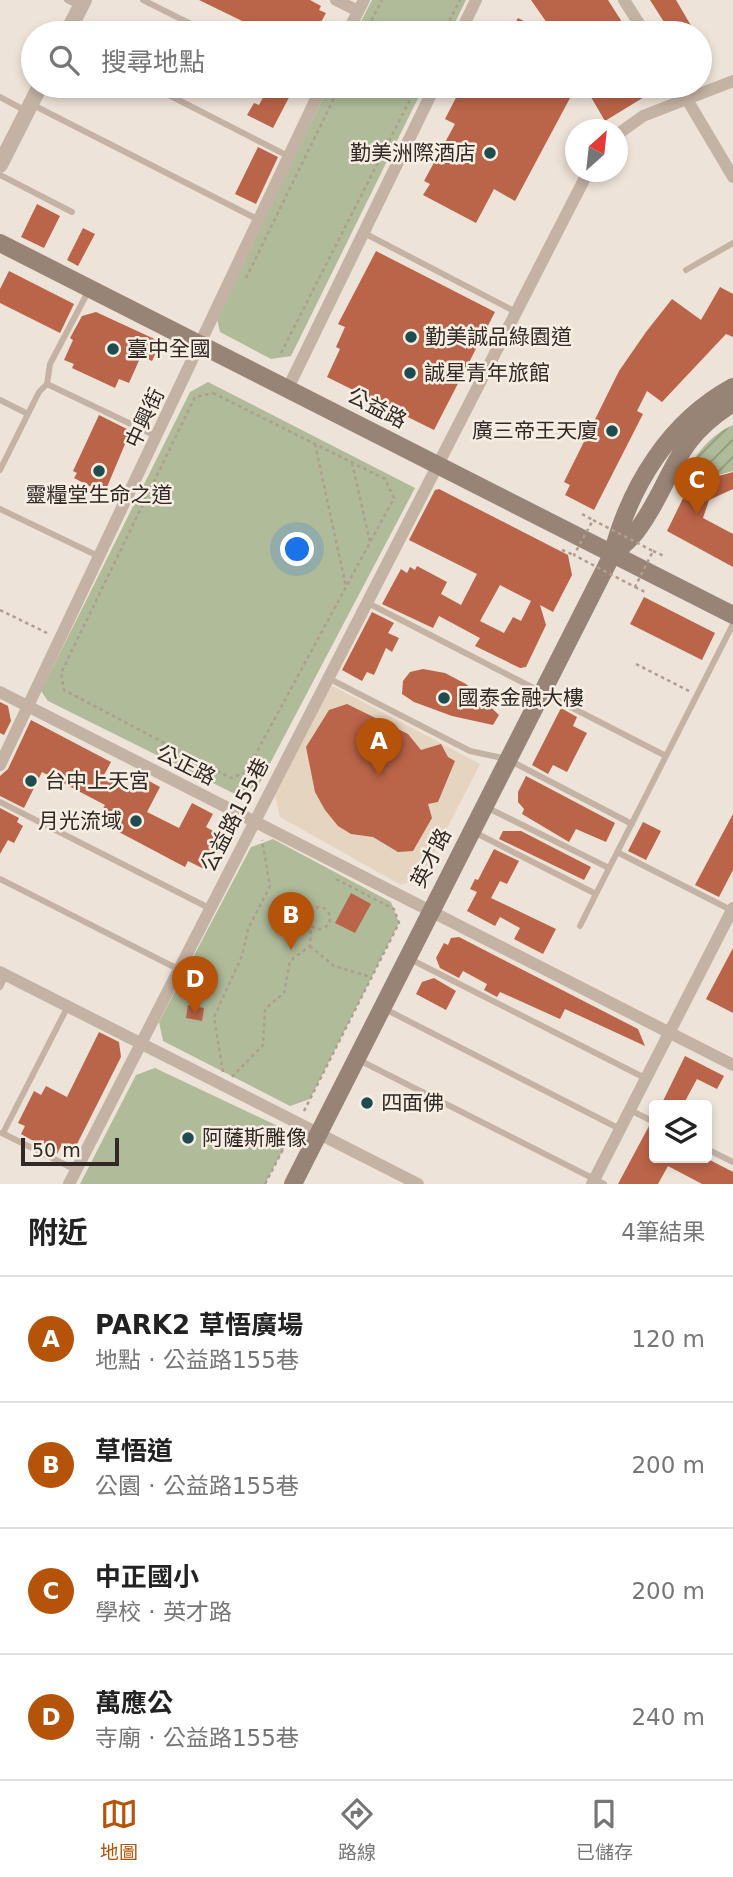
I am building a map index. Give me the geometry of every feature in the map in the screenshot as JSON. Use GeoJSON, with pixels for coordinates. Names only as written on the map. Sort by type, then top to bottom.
{"type":"FeatureCollection","features":[{"type":"Feature","properties":{"kind":"main road","name":"公益路"},"geometry":{"type":"LineString","coordinates":[[0,243],[733,615]]}},
{"type":"Feature","properties":{"kind":"main road","name":"英才路"},"geometry":{"type":"LineString","coordinates":[[293,1184],[612,555],[620,524],[653,461],[672,433],[699,407],[733,387]]}},
{"type":"Feature","properties":{"kind":"main road","name":"英才路"},"geometry":{"type":"LineString","coordinates":[[612,555],[635,533],[687,440],[705,422],[733,403]]}},
{"type":"Feature","properties":{"kind":"street"},"geometry":{"type":"LineString","coordinates":[[336,0],[361,6]]}},
{"type":"Feature","properties":{"kind":"street"},"geometry":{"type":"LineString","coordinates":[[466,21],[476,0]]}},
{"type":"Feature","properties":{"kind":"street"},"geometry":{"type":"LineString","coordinates":[[624,0],[637,21]]}},
{"type":"Feature","properties":{"kind":"street"},"geometry":{"type":"LineString","coordinates":[[71,21],[77,2]]}},
{"type":"Feature","properties":{"kind":"street"},"geometry":{"type":"LineString","coordinates":[[712,85],[733,80]]}},
{"type":"Feature","properties":{"kind":"street"},"geometry":{"type":"LineString","coordinates":[[0,165],[34,98]]}},
{"type":"Feature","properties":{"kind":"street","name":"中興街"},"geometry":{"type":"LineString","coordinates":[[0,765],[201,344],[205,327],[313,98]]}},
{"type":"Feature","properties":{"kind":"street"},"geometry":{"type":"LineString","coordinates":[[288,388],[429,98]]}},
{"type":"Feature","properties":{"kind":"street"},"geometry":{"type":"LineString","coordinates":[[628,127],[672,98]]}},
{"type":"Feature","properties":{"kind":"street"},"geometry":{"type":"LineString","coordinates":[[687,98],[733,177]]}},
{"type":"Feature","properties":{"kind":"street","name":"公益路155巷"},"geometry":{"type":"LineString","coordinates":[[69,1184],[435,464],[583,182]]}},
{"type":"Feature","properties":{"kind":"street","name":"公正路"},"geometry":{"type":"LineString","coordinates":[[0,692],[733,1065]]}},
{"type":"Feature","properties":{"kind":"street"},"geometry":{"type":"LineString","coordinates":[[597,1182],[669,1034],[728,932],[732,909]]}},
{"type":"Feature","properties":{"kind":"street"},"geometry":{"type":"LineString","coordinates":[[2,978],[68,1006],[141,1042],[418,1184]]}},
{"type":"Feature","properties":{"kind":"lane"},"geometry":{"type":"LineString","coordinates":[[143,0],[185,21]]}},
{"type":"Feature","properties":{"kind":"lane"},"geometry":{"type":"LineString","coordinates":[[0,97],[29,108],[257,219]]}},
{"type":"Feature","properties":{"kind":"lane"},"geometry":{"type":"LineString","coordinates":[[174,98],[288,156]]}},
{"type":"Feature","properties":{"kind":"lane"},"geometry":{"type":"LineString","coordinates":[[0,175],[72,212]]}},
{"type":"Feature","properties":{"kind":"lane"},"geometry":{"type":"LineString","coordinates":[[364,233],[514,311]]}},
{"type":"Feature","properties":{"kind":"lane"},"geometry":{"type":"LineString","coordinates":[[686,270],[733,243]]}},
{"type":"Feature","properties":{"kind":"lane"},"geometry":{"type":"LineString","coordinates":[[0,470],[39,392],[47,384],[50,364],[89,288]]}},
{"type":"Feature","properties":{"kind":"lane"},"geometry":{"type":"LineString","coordinates":[[47,384],[157,437]]}},
{"type":"Feature","properties":{"kind":"lane"},"geometry":{"type":"LineString","coordinates":[[0,400],[28,414]]}},
{"type":"Feature","properties":{"kind":"lane"},"geometry":{"type":"LineString","coordinates":[[0,509],[100,557]]}},
{"type":"Feature","properties":{"kind":"lane"},"geometry":{"type":"LineString","coordinates":[[366,602],[666,756]]}},
{"type":"Feature","properties":{"kind":"lane"},"geometry":{"type":"LineString","coordinates":[[580,926],[733,624]]}},
{"type":"Feature","properties":{"kind":"lane"},"geometry":{"type":"LineString","coordinates":[[327,677],[470,751],[508,760],[632,824]]}},
{"type":"Feature","properties":{"kind":"lane"},"geometry":{"type":"LineString","coordinates":[[0,802],[209,908]]}},
{"type":"Feature","properties":{"kind":"lane"},"geometry":{"type":"LineString","coordinates":[[484,806],[609,869]]}},
{"type":"Feature","properties":{"kind":"lane"},"geometry":{"type":"LineString","coordinates":[[471,831],[596,894]]}},
{"type":"Feature","properties":{"kind":"lane"},"geometry":{"type":"LineString","coordinates":[[617,852],[732,909]]}},
{"type":"Feature","properties":{"kind":"lane"},"geometry":{"type":"LineString","coordinates":[[0,878],[178,969]]}},
{"type":"Feature","properties":{"kind":"lane"},"geometry":{"type":"LineString","coordinates":[[406,957],[646,1078]]}},
{"type":"Feature","properties":{"kind":"lane"},"geometry":{"type":"LineString","coordinates":[[68,1006],[2,1133],[76,1170]]}},
{"type":"Feature","properties":{"kind":"lane"},"geometry":{"type":"LineString","coordinates":[[382,1007],[620,1130]]}},
{"type":"Feature","properties":{"kind":"lane"},"geometry":{"type":"LineString","coordinates":[[356,1058],[597,1182]]}},
{"type":"Feature","properties":{"kind":"lane"},"geometry":{"type":"LineString","coordinates":[[630,1110],[649,1120]]}},
{"type":"Feature","properties":{"kind":"lane"},"geometry":{"type":"LineString","coordinates":[[712,1152],[733,1162]]}},
{"type":"Feature","properties":{"kind":"path"},"geometry":{"type":"LineString","coordinates":[[371,21],[382,0]]}},
{"type":"Feature","properties":{"kind":"path"},"geometry":{"type":"LineString","coordinates":[[449,21],[460,0]]}},
{"type":"Feature","properties":{"kind":"path"},"geometry":{"type":"LineString","coordinates":[[243,286],[334,98]]}},
{"type":"Feature","properties":{"kind":"path"},"geometry":{"type":"LineString","coordinates":[[281,353],[411,98]]}},
{"type":"Feature","properties":{"kind":"path"},"geometry":{"type":"LineString","coordinates":[[213,393],[352,463],[385,479],[394,498],[246,772],[231,778],[64,690],[61,673],[195,397],[213,393]]}},
{"type":"Feature","properties":{"kind":"path"},"geometry":{"type":"LineString","coordinates":[[315,444],[346,587]]}},
{"type":"Feature","properties":{"kind":"path"},"geometry":{"type":"LineString","coordinates":[[352,463],[370,542]]}},
{"type":"Feature","properties":{"kind":"path"},"geometry":{"type":"LineString","coordinates":[[582,514],[664,556]]}},
{"type":"Feature","properties":{"kind":"path"},"geometry":{"type":"LineString","coordinates":[[574,555],[593,520]]}},
{"type":"Feature","properties":{"kind":"path"},"geometry":{"type":"LineString","coordinates":[[562,550],[645,592]]}},
{"type":"Feature","properties":{"kind":"path"},"geometry":{"type":"LineString","coordinates":[[635,587],[653,551]]}},
{"type":"Feature","properties":{"kind":"path"},"geometry":{"type":"LineString","coordinates":[[0,610],[60,639]]}},
{"type":"Feature","properties":{"kind":"path"},"geometry":{"type":"LineString","coordinates":[[636,664],[697,695]]}},
{"type":"Feature","properties":{"kind":"path"},"geometry":{"type":"LineString","coordinates":[[225,1085],[214,1017],[242,956],[248,929],[270,886],[262,840],[274,846]]}},
{"type":"Feature","properties":{"kind":"path"},"geometry":{"type":"LineString","coordinates":[[307,1104],[399,923],[394,909],[334,878]]}},
{"type":"Feature","properties":{"kind":"path"},"geometry":{"type":"LineString","coordinates":[[310,946],[311,926],[307,915],[311,909],[318,906],[328,911],[330,922],[325,928],[311,926]]}},
{"type":"Feature","properties":{"kind":"path"},"geometry":{"type":"LineString","coordinates":[[225,1085],[263,1045],[265,1009],[284,993],[290,961],[310,946]]}},
{"type":"Feature","properties":{"kind":"path"},"geometry":{"type":"LineString","coordinates":[[310,946],[334,966],[372,977]]}},
{"type":"Feature","properties":{"kind":"path"},"geometry":{"type":"LineString","coordinates":[[265,1184],[288,1139]]}},
{"type":"Feature","properties":{"kind":"green space"},"geometry":{"type":"Polygon","coordinates":[[[372,0],[466,0],[456,21],[361,21],[372,0]]]}},
{"type":"Feature","properties":{"kind":"green space"},"geometry":{"type":"Polygon","coordinates":[[[323,98],[418,98],[291,356],[271,359],[220,332],[216,315],[323,98]]]}},
{"type":"Feature","properties":{"kind":"green space"},"geometry":{"type":"Polygon","coordinates":[[[208,382],[415,488],[255,792],[243,798],[48,701],[41,691],[190,392],[208,382]]]}},
{"type":"Feature","properties":{"kind":"green space"},"geometry":{"type":"Polygon","coordinates":[[[733,425],[733,471],[687,483],[681,480],[702,448],[733,425]]]}},
{"type":"Feature","properties":{"kind":"green space"},"geometry":{"type":"Polygon","coordinates":[[[273,839],[391,902],[399,923],[310,1099],[290,1106],[163,1041],[159,1022],[251,847],[273,839]]]}},
{"type":"Feature","properties":{"kind":"green space"},"geometry":{"type":"Polygon","coordinates":[[[155,1068],[280,1127],[286,1144],[265,1184],[80,1184],[136,1075],[155,1068]]]}},
{"type":"Feature","properties":{"kind":"shaded area"},"geometry":{"type":"Polygon","coordinates":[[[331,685],[480,764],[422,877],[401,885],[280,817],[275,796],[331,685]]]}},
{"type":"Feature","properties":{"kind":"building"},"geometry":{"type":"Polygon","coordinates":[[[199,0],[310,0],[321,6],[319,10],[326,13],[322,21],[242,21],[199,0]]]}},
{"type":"Feature","properties":{"kind":"building"},"geometry":{"type":"Polygon","coordinates":[[[531,0],[608,0],[621,21],[546,21],[531,0]]]}},
{"type":"Feature","properties":{"kind":"building"},"geometry":{"type":"Polygon","coordinates":[[[650,0],[676,0],[688,21],[663,21],[650,0]]]}},
{"type":"Feature","properties":{"kind":"building"},"geometry":{"type":"Polygon","coordinates":[[[263,98],[289,98],[273,128],[247,115],[254,103],[259,105],[263,98]]]}},
{"type":"Feature","properties":{"kind":"building","name":"勤美洲際酒店"},"geometry":{"type":"Polygon","coordinates":[[[456,98],[570,98],[515,201],[494,189],[476,223],[423,195],[430,184],[424,181],[455,124],[445,119],[456,98]]]}},
{"type":"Feature","properties":{"kind":"building"},"geometry":{"type":"Polygon","coordinates":[[[592,98],[642,98],[608,119],[604,119],[592,98]]]}},
{"type":"Feature","properties":{"kind":"building"},"geometry":{"type":"Polygon","coordinates":[[[258,147],[278,157],[256,204],[235,194],[258,147]]]}},
{"type":"Feature","properties":{"kind":"building"},"geometry":{"type":"Polygon","coordinates":[[[37,204],[60,216],[44,248],[21,237],[37,204]]]}},
{"type":"Feature","properties":{"kind":"building"},"geometry":{"type":"Polygon","coordinates":[[[83,228],[95,234],[78,266],[67,260],[83,228]]]}},
{"type":"Feature","properties":{"kind":"building","name":"勤美誠品綠園道"},"geometry":{"type":"Polygon","coordinates":[[[376,251],[495,312],[434,430],[327,377],[340,349],[336,347],[345,327],[338,324],[376,251]]]}},
{"type":"Feature","properties":{"kind":"building"},"geometry":{"type":"Polygon","coordinates":[[[9,271],[74,304],[60,333],[0,303],[0,289],[9,271]]]}},
{"type":"Feature","properties":{"kind":"building"},"geometry":{"type":"Polygon","coordinates":[[[720,287],[733,294],[733,337],[726,334],[662,402],[647,391],[637,411],[643,414],[594,510],[565,495],[570,485],[564,482],[619,371],[646,332],[672,299],[701,320],[720,287]]]}},
{"type":"Feature","properties":{"kind":"building","name":"臺中全國"},"geometry":{"type":"Polygon","coordinates":[[[96,312],[161,342],[152,361],[141,356],[129,383],[119,379],[115,388],[72,368],[74,364],[64,360],[73,340],[70,338],[82,316],[96,312]]]}},
{"type":"Feature","properties":{"kind":"building"},"geometry":{"type":"Polygon","coordinates":[[[99,415],[127,429],[128,437],[107,487],[101,492],[74,478],[77,473],[73,471],[99,415]]]}},
{"type":"Feature","properties":{"kind":"building"},"geometry":{"type":"Polygon","coordinates":[[[733,472],[733,489],[709,500],[703,518],[733,534],[733,567],[667,531],[690,484],[733,472]]]}},
{"type":"Feature","properties":{"kind":"building"},"geometry":{"type":"Polygon","coordinates":[[[439,489],[568,555],[572,575],[553,612],[540,605],[546,625],[526,667],[520,668],[475,646],[480,638],[439,616],[433,628],[382,604],[401,569],[407,573],[410,567],[415,570],[417,566],[447,582],[441,594],[461,605],[477,574],[409,540],[435,490],[439,489]],[[500,585],[480,621],[504,633],[513,617],[521,621],[531,601],[500,585]]]}},
{"type":"Feature","properties":{"kind":"building"},"geometry":{"type":"Polygon","coordinates":[[[644,597],[715,633],[702,660],[630,624],[644,597]]]}},
{"type":"Feature","properties":{"kind":"building"},"geometry":{"type":"Polygon","coordinates":[[[372,612],[394,623],[388,633],[399,638],[392,652],[386,648],[374,675],[367,672],[362,681],[342,670],[372,612]]]}},
{"type":"Feature","properties":{"kind":"building","name":"國泰金融大樓"},"geometry":{"type":"Polygon","coordinates":[[[423,669],[445,673],[466,684],[499,715],[493,725],[452,716],[414,702],[402,694],[403,681],[410,672],[423,669]]]}},
{"type":"Feature","properties":{"kind":"building"},"geometry":{"type":"Polygon","coordinates":[[[0,702],[8,706],[11,721],[4,735],[0,733],[0,702]]]}},
{"type":"Feature","properties":{"kind":"building"},"geometry":{"type":"Polygon","coordinates":[[[347,704],[408,734],[421,750],[441,744],[448,757],[455,761],[438,802],[428,804],[432,818],[413,851],[398,852],[373,837],[351,834],[338,826],[315,792],[306,747],[329,710],[347,704]]]}},
{"type":"Feature","properties":{"kind":"building"},"geometry":{"type":"Polygon","coordinates":[[[561,708],[577,717],[573,726],[587,733],[567,772],[553,765],[548,774],[532,765],[561,708]]]}},
{"type":"Feature","properties":{"kind":"building"},"geometry":{"type":"Polygon","coordinates":[[[31,720],[111,762],[104,775],[131,789],[138,775],[160,787],[147,812],[179,828],[192,803],[213,814],[206,827],[225,838],[208,871],[188,861],[185,867],[117,831],[119,827],[99,816],[105,805],[42,772],[24,808],[0,796],[0,776],[8,769],[31,720]]]}},
{"type":"Feature","properties":{"kind":"building"},"geometry":{"type":"Polygon","coordinates":[[[526,776],[615,823],[606,842],[576,829],[569,842],[522,814],[524,809],[518,802],[518,792],[526,776]]]}},
{"type":"Feature","properties":{"kind":"building"},"geometry":{"type":"Polygon","coordinates":[[[0,808],[19,818],[17,822],[23,826],[14,843],[8,840],[0,854],[0,808]]]}},
{"type":"Feature","properties":{"kind":"building"},"geometry":{"type":"Polygon","coordinates":[[[733,814],[733,870],[719,897],[695,885],[733,814]]]}},
{"type":"Feature","properties":{"kind":"building"},"geometry":{"type":"Polygon","coordinates":[[[643,822],[661,831],[646,860],[628,851],[643,822]]]}},
{"type":"Feature","properties":{"kind":"building"},"geometry":{"type":"Polygon","coordinates":[[[503,831],[521,831],[591,867],[584,880],[499,839],[503,831]]]}},
{"type":"Feature","properties":{"kind":"building"},"geometry":{"type":"Polygon","coordinates":[[[494,849],[519,861],[507,884],[500,881],[491,898],[556,929],[543,954],[514,939],[520,928],[500,917],[495,926],[467,911],[477,892],[470,889],[475,879],[478,880],[494,849]]]}},
{"type":"Feature","properties":{"kind":"building"},"geometry":{"type":"Polygon","coordinates":[[[351,893],[371,904],[355,933],[335,923],[351,893]]]}},
{"type":"Feature","properties":{"kind":"building"},"geometry":{"type":"Polygon","coordinates":[[[459,937],[638,1029],[645,1046],[565,1009],[560,1019],[500,992],[497,997],[484,990],[487,984],[463,971],[459,978],[440,968],[436,958],[444,943],[448,945],[451,938],[459,937]]]}},
{"type":"Feature","properties":{"kind":"building"},"geometry":{"type":"Polygon","coordinates":[[[733,948],[733,1013],[706,999],[733,948]]]}},
{"type":"Feature","properties":{"kind":"building"},"geometry":{"type":"Polygon","coordinates":[[[434,978],[456,991],[446,1010],[416,994],[422,982],[434,978]]]}},
{"type":"Feature","properties":{"kind":"building"},"geometry":{"type":"Polygon","coordinates":[[[188,1005],[204,1008],[202,1021],[186,1018],[188,1005]]]}},
{"type":"Feature","properties":{"kind":"building"},"geometry":{"type":"Polygon","coordinates":[[[99,1032],[119,1042],[121,1057],[74,1150],[62,1144],[57,1154],[21,1134],[25,1126],[18,1123],[34,1091],[41,1095],[46,1086],[67,1097],[99,1032]]]}},
{"type":"Feature","properties":{"kind":"building"},"geometry":{"type":"Polygon","coordinates":[[[685,1056],[724,1076],[717,1089],[697,1079],[686,1100],[663,1100],[685,1056]]]}},
{"type":"Feature","properties":{"kind":"building"},"geometry":{"type":"Polygon","coordinates":[[[649,1126],[649,1163],[712,1161],[733,1172],[733,1184],[702,1184],[668,1166],[658,1184],[618,1184],[649,1126]]]}},
{"type":"Feature","properties":{"kind":"place","name":"勤美洲際酒店"},"geometry":{"type":"Point","coordinates":[490,153]}},
{"type":"Feature","properties":{"kind":"place","name":"勤美誠品綠園道"},"geometry":{"type":"Point","coordinates":[411,337]}},
{"type":"Feature","properties":{"kind":"place","name":"臺中全國"},"geometry":{"type":"Point","coordinates":[113,349]}},
{"type":"Feature","properties":{"kind":"place","name":"誠星青年旅館"},"geometry":{"type":"Point","coordinates":[410,373]}},
{"type":"Feature","properties":{"kind":"place","name":"廣三帝王天廈"},"geometry":{"type":"Point","coordinates":[612,431]}},
{"type":"Feature","properties":{"kind":"place","name":"靈糧堂生命之道"},"geometry":{"type":"Point","coordinates":[99,471]}},
{"type":"Feature","properties":{"kind":"place","name":"中正國小"},"geometry":{"type":"Point","coordinates":[697,515]}},
{"type":"Feature","properties":{"kind":"place","name":"國泰金融大樓"},"geometry":{"type":"Point","coordinates":[444,698]}},
{"type":"Feature","properties":{"kind":"place","name":"PARK2 草悟廣場"},"geometry":{"type":"Point","coordinates":[379,776]}},
{"type":"Feature","properties":{"kind":"place","name":"台中上天宮"},"geometry":{"type":"Point","coordinates":[31,781]}},
{"type":"Feature","properties":{"kind":"place","name":"月光流域"},"geometry":{"type":"Point","coordinates":[136,821]}},
{"type":"Feature","properties":{"kind":"place","name":"草悟道"},"geometry":{"type":"Point","coordinates":[291,950]}},
{"type":"Feature","properties":{"kind":"place","name":"萬應公"},"geometry":{"type":"Point","coordinates":[195,1014]}},
{"type":"Feature","properties":{"kind":"place","name":"四面佛"},"geometry":{"type":"Point","coordinates":[367,1103]}},
{"type":"Feature","properties":{"kind":"place","name":"阿薩斯雕像"},"geometry":{"type":"Point","coordinates":[188,1138]}}]}
